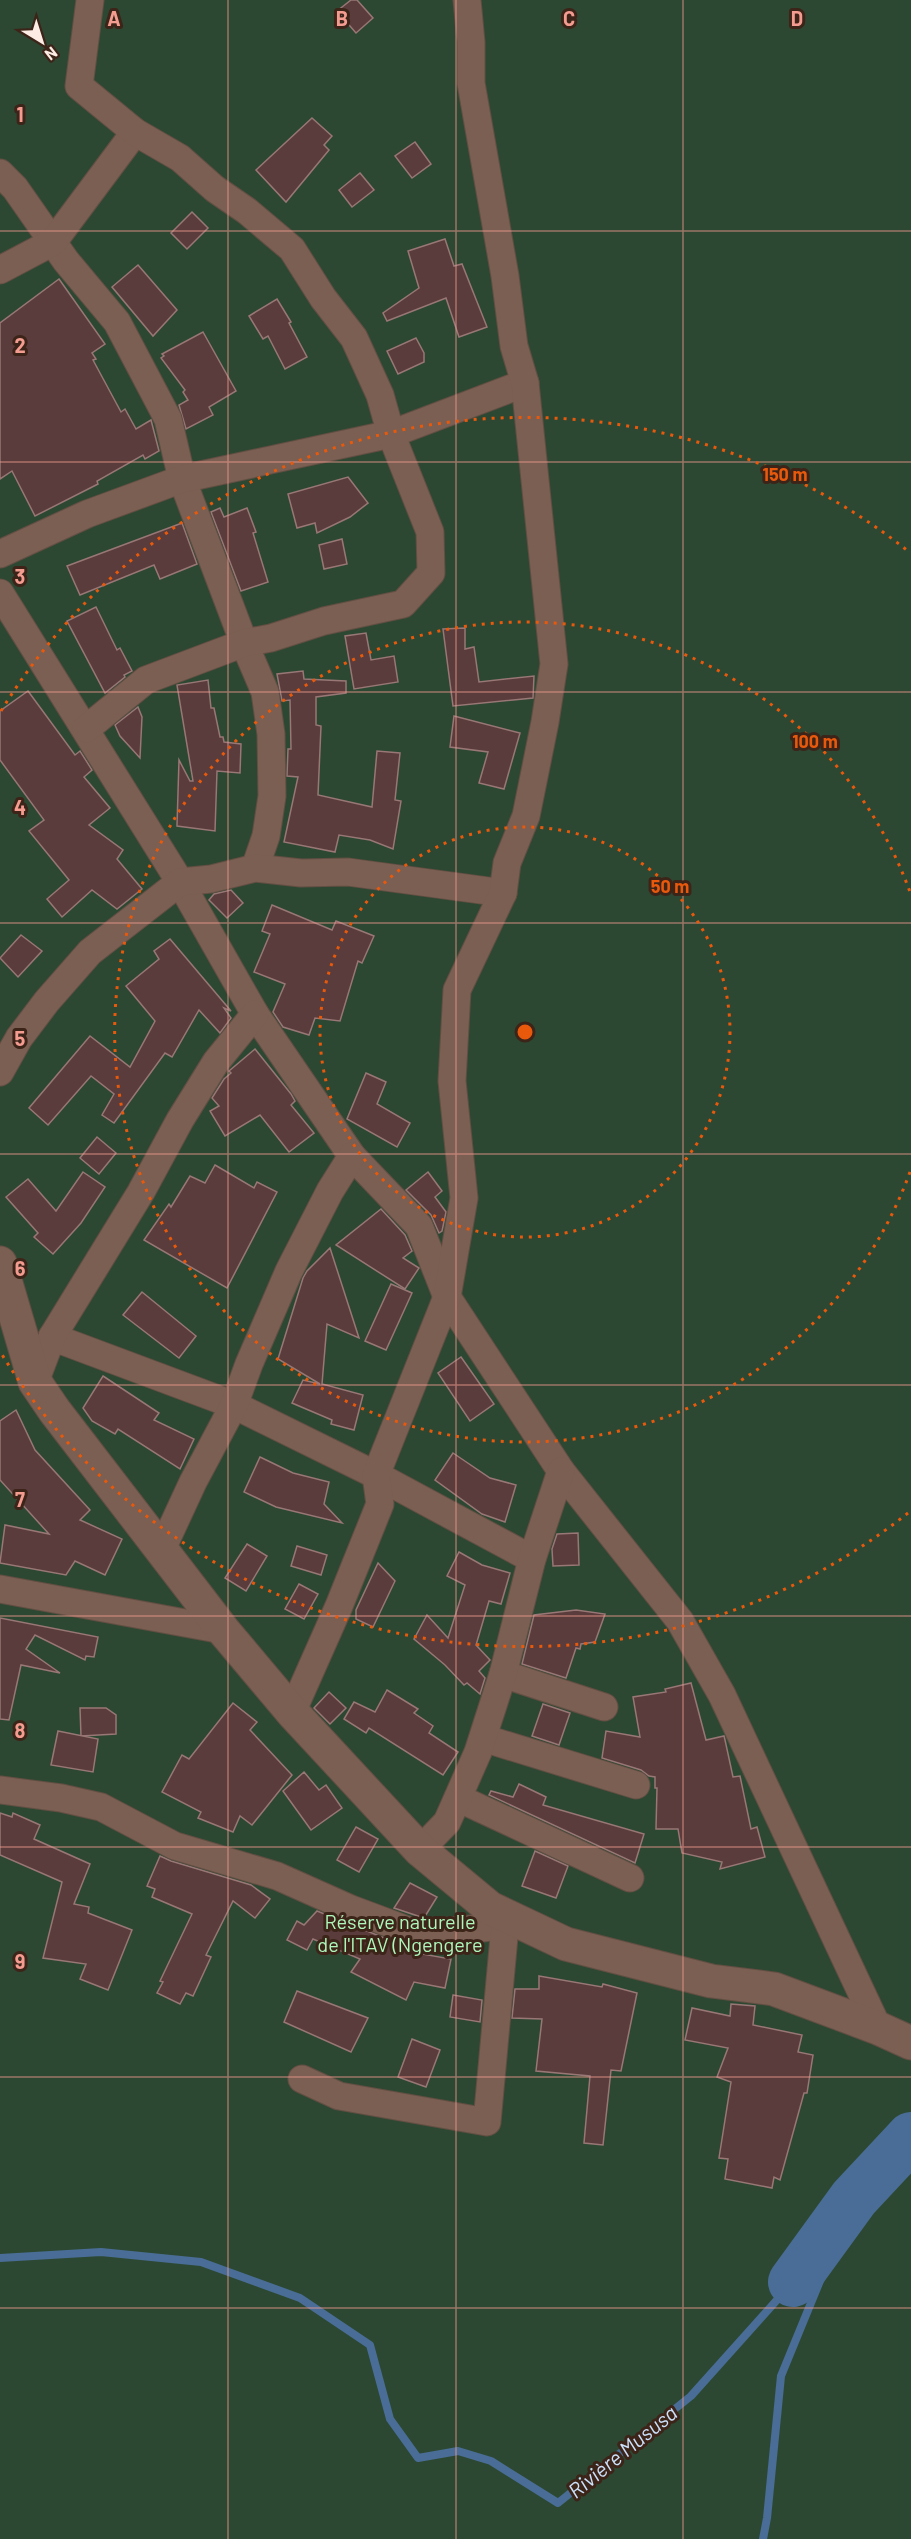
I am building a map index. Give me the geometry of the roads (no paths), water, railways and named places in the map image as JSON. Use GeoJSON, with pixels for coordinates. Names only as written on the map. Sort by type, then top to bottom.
{"type":"FeatureCollection","features":[{"type":"Feature","properties":{"kind":"street"},"geometry":{"type":"LineString","coordinates":[[86,729],[146,680],[244,643],[271,638],[324,621],[403,604],[431,573],[430,532],[391,434],[380,395],[354,338],[323,298],[292,249],[215,189],[180,158],[135,132],[79,86],[90,0]]}},
{"type":"Feature","properties":{"kind":"street"},"geometry":{"type":"LineString","coordinates":[[292,1712],[339,1606],[380,1504],[376,1475],[447,1297],[464,1198],[452,1081],[457,990],[502,893],[507,863],[526,816],[554,664],[525,383],[514,346],[505,276],[471,83],[471,42],[467,0]]}},
{"type":"Feature","properties":{"kind":"street"},"geometry":{"type":"LineString","coordinates":[[0,270],[53,242],[135,132]]}},
{"type":"Feature","properties":{"kind":"street"},"geometry":{"type":"LineString","coordinates":[[0,173],[15,188],[53,242],[117,322],[168,419],[182,479],[265,692],[271,734],[272,796],[266,836],[255,868]]}},
{"type":"Feature","properties":{"kind":"street"},"geometry":{"type":"LineString","coordinates":[[0,554],[87,514],[182,479],[391,434],[525,383]]}},
{"type":"Feature","properties":{"kind":"street"},"geometry":{"type":"LineString","coordinates":[[0,593],[180,882],[255,1014],[352,1156],[419,1226],[447,1297],[561,1471],[680,1620],[722,1695],[878,2028]]}},
{"type":"Feature","properties":{"kind":"street"},"geometry":{"type":"LineString","coordinates":[[0,1072],[19,1038],[33,1019],[90,952],[180,882],[211,879],[255,868],[301,873],[348,872],[502,893]]}},
{"type":"Feature","properties":{"kind":"street"},"geometry":{"type":"LineString","coordinates":[[35,1382],[52,1337],[141,1192],[180,1120],[216,1062],[255,1014]]}},
{"type":"Feature","properties":{"kind":"street"},"geometry":{"type":"LineString","coordinates":[[162,1549],[193,1482],[234,1406],[249,1364],[289,1271],[330,1191],[352,1156]]}},
{"type":"Feature","properties":{"kind":"street"},"geometry":{"type":"LineString","coordinates":[[0,1263],[35,1382],[79,1445],[223,1630],[292,1712],[420,1850],[490,1908],[515,1925],[576,1946],[711,1981],[774,1989],[878,2028],[911,2043]]}},
{"type":"Feature","properties":{"kind":"street"},"geometry":{"type":"LineString","coordinates":[[52,1337],[234,1406],[376,1475],[532,1559]]}},
{"type":"Feature","properties":{"kind":"street"},"geometry":{"type":"LineString","coordinates":[[420,1850],[447,1822],[483,1738],[503,1674],[532,1559],[561,1471]]}},
{"type":"Feature","properties":{"kind":"street"},"geometry":{"type":"LineString","coordinates":[[0,1590],[223,1630]]}},
{"type":"Feature","properties":{"kind":"street"},"geometry":{"type":"LineString","coordinates":[[503,1674],[604,1707]]}},
{"type":"Feature","properties":{"kind":"street"},"geometry":{"type":"LineString","coordinates":[[483,1738],[636,1785]]}},
{"type":"Feature","properties":{"kind":"street"},"geometry":{"type":"LineString","coordinates":[[0,1790],[61,1798],[101,1807],[175,1846],[277,1876],[351,1909],[418,1934],[515,1925]]}},
{"type":"Feature","properties":{"kind":"street"},"geometry":{"type":"LineString","coordinates":[[458,1798],[598,1866],[630,1878]]}},
{"type":"Feature","properties":{"kind":"street"},"geometry":{"type":"LineString","coordinates":[[302,2079],[339,2096],[487,2122],[515,1925]]}},
{"type":"Feature","properties":{"kind":"waterway","name":"Rivière Mususa"},"geometry":{"type":"LineString","coordinates":[[793,2282],[854,2198],[911,2137]]}},
{"type":"Feature","properties":{"kind":"waterway"},"geometry":{"type":"LineString","coordinates":[[763,2539],[781,2376],[854,2198]]}},
{"type":"Feature","properties":{"kind":"waterway","name":"Rivière Mususa"},"geometry":{"type":"LineString","coordinates":[[0,2258],[101,2252],[201,2262],[300,2298],[370,2345],[390,2419],[418,2458],[458,2451],[491,2461],[558,2503],[691,2396],[793,2282]]}},
{"type":"Feature","properties":{"kind":"park label","name":"Réserve naturelle de l'ITAV (Ngengere"},"geometry":{"type":"Point","coordinates":[400,1932]}}]}
